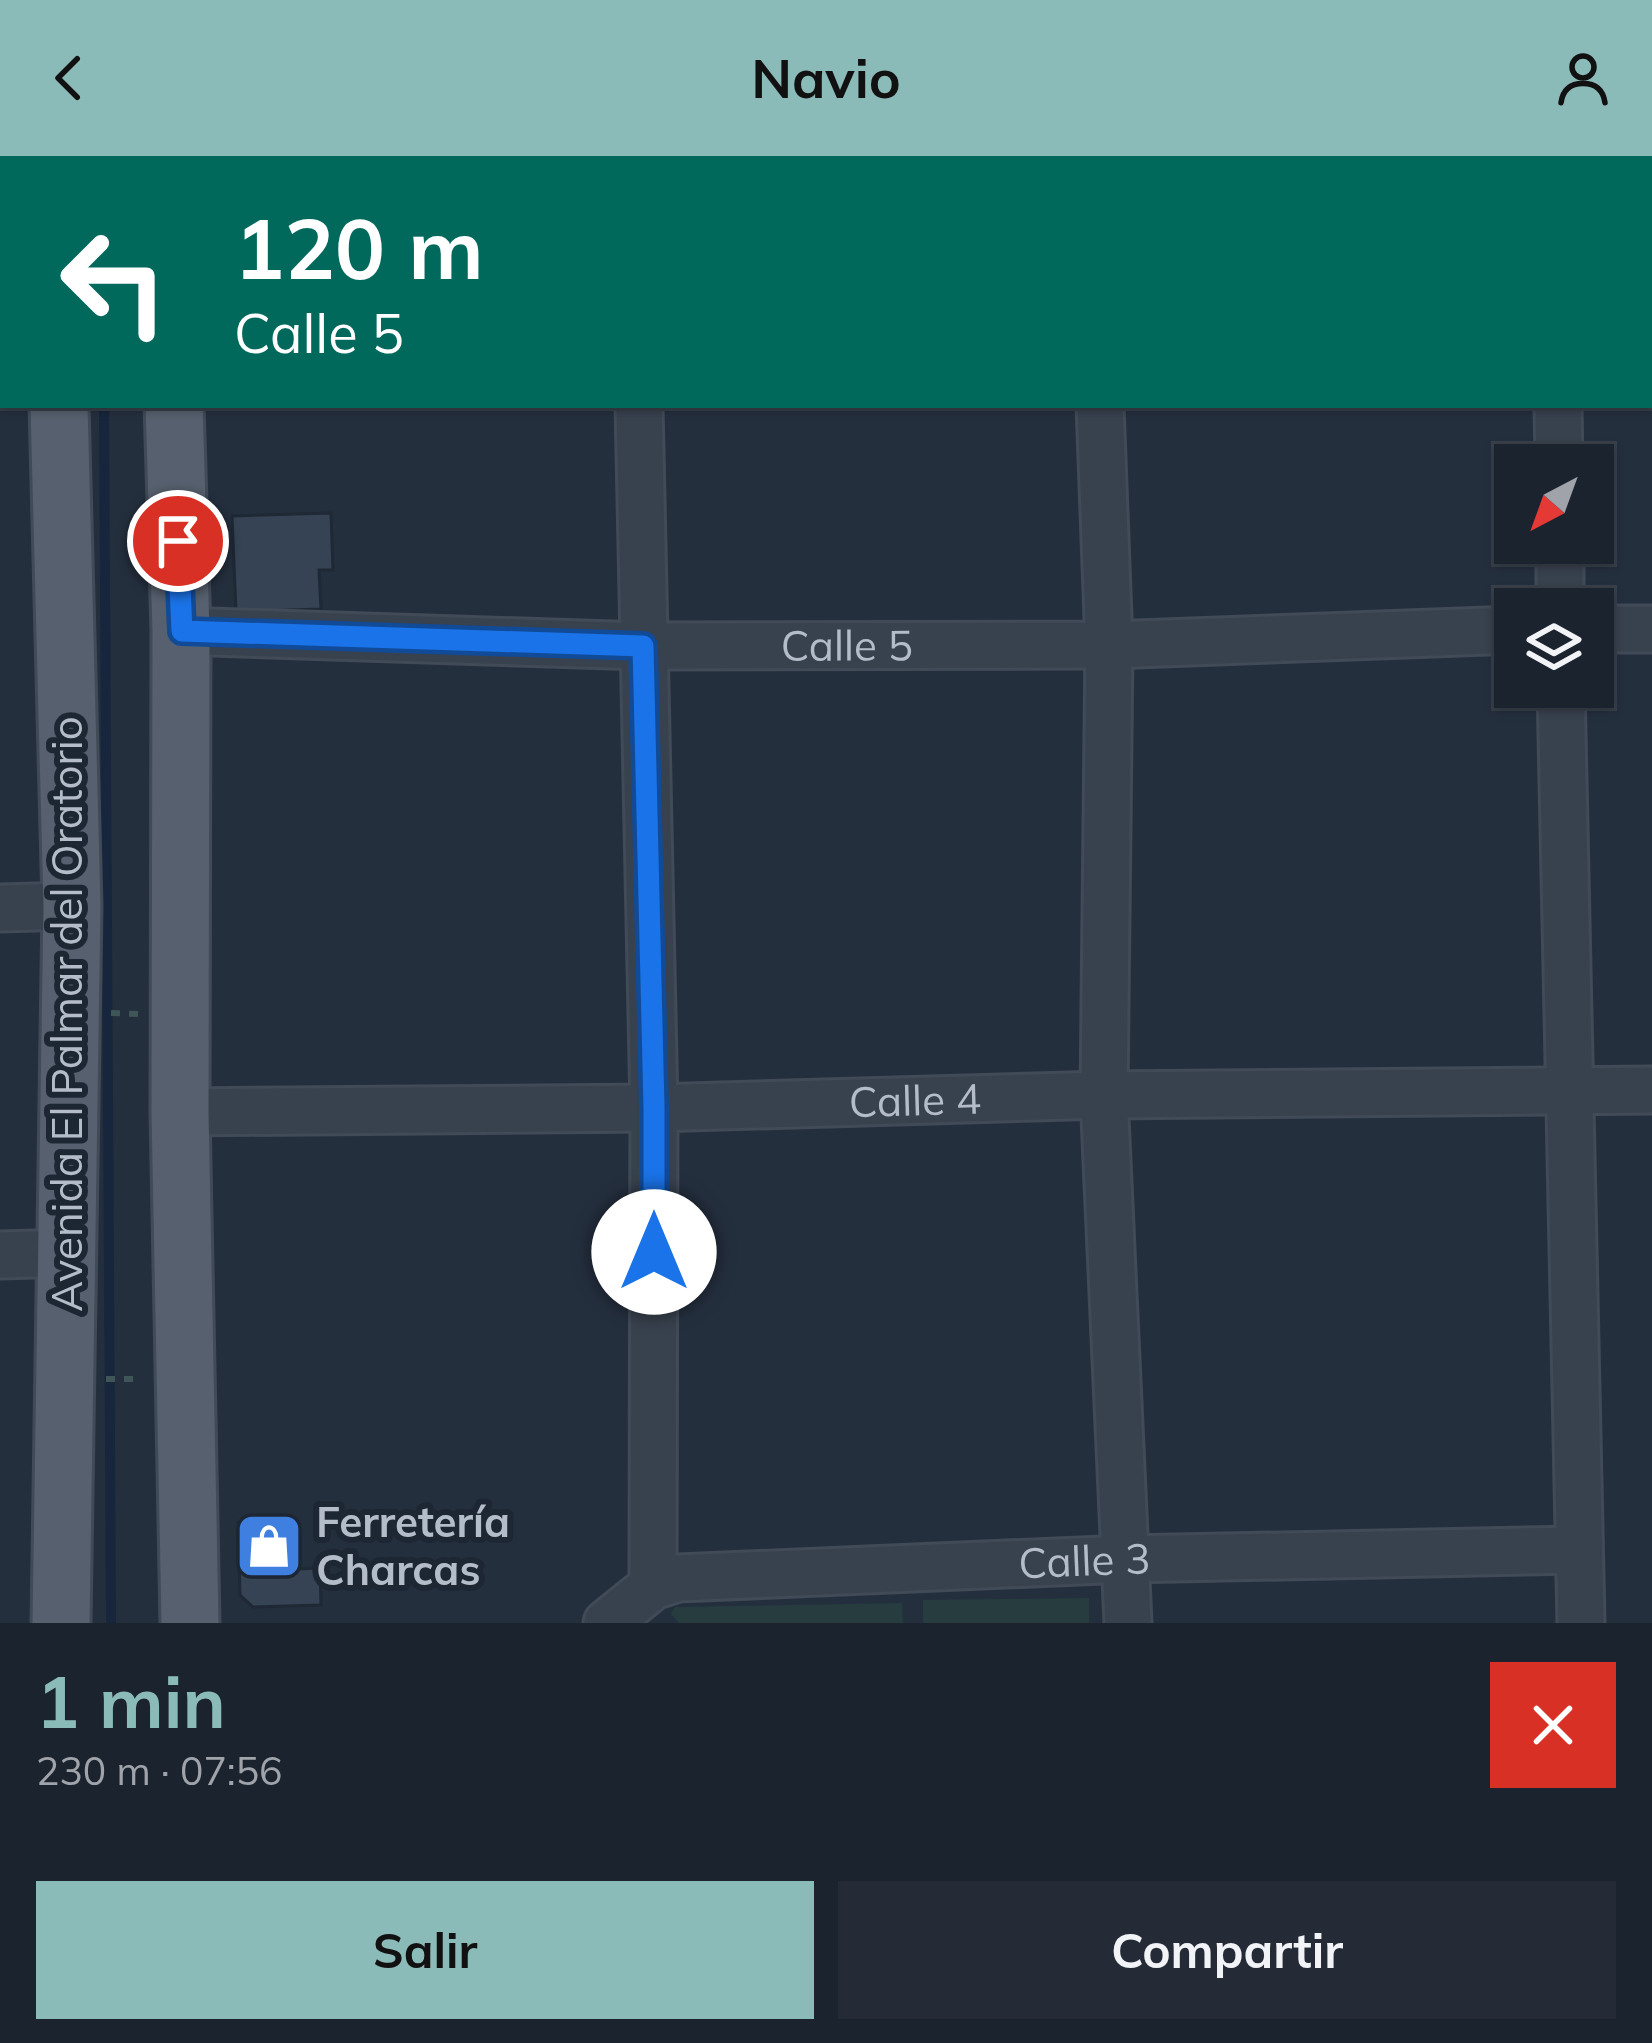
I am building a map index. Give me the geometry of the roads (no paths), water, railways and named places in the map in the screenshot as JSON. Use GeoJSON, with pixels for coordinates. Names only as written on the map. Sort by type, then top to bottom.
{"type":"FeatureCollection","features":[{"type":"Feature","properties":{"kind":"main road","name":"Avenida El Palmar del Oratorio"},"geometry":{"type":"LineString","coordinates":[[59,408],[72,906],[61,1623]]}},
{"type":"Feature","properties":{"kind":"main road"},"geometry":{"type":"LineString","coordinates":[[174,408],[182,631],[180,1112],[190,1623]]}},
{"type":"Feature","properties":{"kind":"street"},"geometry":{"type":"LineString","coordinates":[[607,1623],[652,1586],[654,1108],[639,408]]}},
{"type":"Feature","properties":{"kind":"street"},"geometry":{"type":"LineString","coordinates":[[1100,408],[1108,645],[1104,1095],[1128,1623]]}},
{"type":"Feature","properties":{"kind":"street"},"geometry":{"type":"LineString","coordinates":[[1558,408],[1559,444]]}},
{"type":"Feature","properties":{"kind":"street"},"geometry":{"type":"LineString","coordinates":[[1614,628],[1652,629]]}},
{"type":"Feature","properties":{"kind":"street","name":"Calle 5"},"geometry":{"type":"LineString","coordinates":[[182,631],[643,646],[1108,645],[1494,631]]}},
{"type":"Feature","properties":{"kind":"street"},"geometry":{"type":"LineString","coordinates":[[1561,708],[1581,1623]]}},
{"type":"Feature","properties":{"kind":"street"},"geometry":{"type":"LineString","coordinates":[[0,908],[72,906]]}},
{"type":"Feature","properties":{"kind":"street","name":"Calle 4"},"geometry":{"type":"LineString","coordinates":[[180,1112],[1652,1090]]}},
{"type":"Feature","properties":{"kind":"street"},"geometry":{"type":"LineString","coordinates":[[0,1256],[70,1252]]}},
{"type":"Feature","properties":{"kind":"street","name":"Calle 3"},"geometry":{"type":"LineString","coordinates":[[652,1586],[678,1578],[1126,1559],[1578,1550]]}},
{"type":"Feature","properties":{"kind":"waterway"},"geometry":{"type":"LineString","coordinates":[[104,408],[111,1623]]}},
{"type":"Feature","properties":{"kind":"place","name":"Ferretería Charcas"},"geometry":{"type":"Point","coordinates":[269,1546]}}]}
